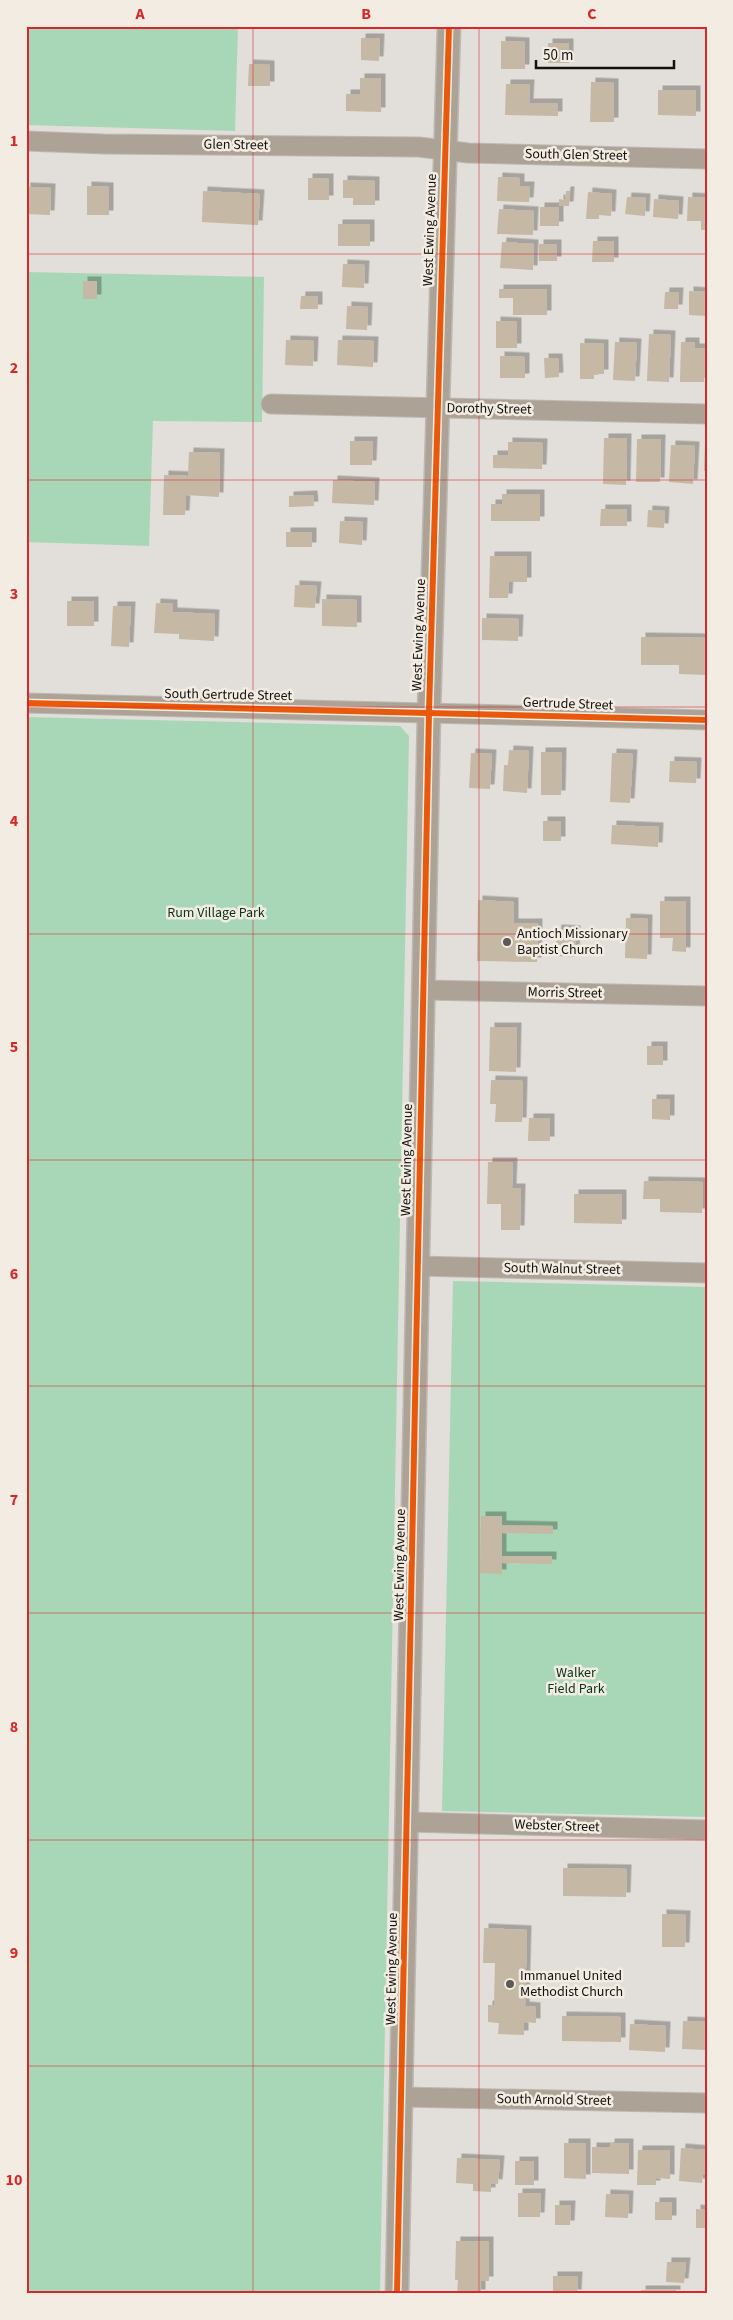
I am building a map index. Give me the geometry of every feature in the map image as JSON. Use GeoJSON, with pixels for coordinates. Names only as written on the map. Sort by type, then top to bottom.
{"type":"FeatureCollection","features":[{"type":"Feature","properties":{"kind":"street","name":"West Ewing Avenue"},"geometry":{"type":"LineString","coordinates":[[397,2294],[429,712],[449,26]]}},
{"type":"Feature","properties":{"kind":"street","name":"Glen Street"},"geometry":{"type":"LineString","coordinates":[[26,141],[104,144],[419,147],[445,150]]}},
{"type":"Feature","properties":{"kind":"street","name":"South Glen Street"},"geometry":{"type":"LineString","coordinates":[[445,150],[468,153],[707,158]]}},
{"type":"Feature","properties":{"kind":"street","name":"Dorothy Street"},"geometry":{"type":"LineString","coordinates":[[271,404],[707,414]]}},
{"type":"Feature","properties":{"kind":"street","name":"South Gertrude Street"},"geometry":{"type":"LineString","coordinates":[[26,703],[429,712]]}},
{"type":"Feature","properties":{"kind":"street","name":"Gertrude Street"},"geometry":{"type":"LineString","coordinates":[[429,712],[707,720]]}},
{"type":"Feature","properties":{"kind":"street","name":"Morris Street"},"geometry":{"type":"LineString","coordinates":[[423,990],[707,996]]}},
{"type":"Feature","properties":{"kind":"street","name":"South Walnut Street"},"geometry":{"type":"LineString","coordinates":[[417,1266],[707,1273]]}},
{"type":"Feature","properties":{"kind":"street","name":"Webster Street"},"geometry":{"type":"LineString","coordinates":[[408,1822],[707,1830]]}},
{"type":"Feature","properties":{"kind":"street","name":"South Arnold Street"},"geometry":{"type":"LineString","coordinates":[[401,2097],[707,2103]]}},
{"type":"Feature","properties":{"kind":"green space"},"geometry":{"type":"Polygon","coordinates":[[[26,26],[238,26],[235,131],[26,125],[26,26]]]}},
{"type":"Feature","properties":{"kind":"green space"},"geometry":{"type":"Polygon","coordinates":[[[26,272],[264,277],[262,422],[153,421],[149,546],[26,542],[26,272]]]}},
{"type":"Feature","properties":{"kind":"green space","name":"Rum Village Park"},"geometry":{"type":"Polygon","coordinates":[[[26,717],[400,726],[409,736],[380,2294],[26,2294],[26,717]]]}},
{"type":"Feature","properties":{"kind":"green space","name":"Walker Field Park"},"geometry":{"type":"Polygon","coordinates":[[[453,1281],[707,1287],[707,1817],[442,1811],[453,1281]]]}},
{"type":"Feature","properties":{"kind":"building"},"geometry":{"type":"Polygon","coordinates":[[[361,38],[380,38],[379,61],[361,60],[361,38]]]}},
{"type":"Feature","properties":{"kind":"building"},"geometry":{"type":"Polygon","coordinates":[[[501,41],[525,42],[525,69],[501,69],[501,41]]]}},
{"type":"Feature","properties":{"kind":"building"},"geometry":{"type":"Polygon","coordinates":[[[548,43],[569,43],[569,63],[548,63],[548,43]]]}},
{"type":"Feature","properties":{"kind":"building"},"geometry":{"type":"Polygon","coordinates":[[[249,64],[270,65],[270,86],[248,86],[249,64]]]}},
{"type":"Feature","properties":{"kind":"building"},"geometry":{"type":"Polygon","coordinates":[[[360,78],[381,78],[381,112],[346,111],[346,94],[360,94],[360,78]]]}},
{"type":"Feature","properties":{"kind":"building"},"geometry":{"type":"Polygon","coordinates":[[[591,82],[614,83],[614,122],[590,122],[591,82]]]}},
{"type":"Feature","properties":{"kind":"building"},"geometry":{"type":"Polygon","coordinates":[[[506,84],[530,84],[529,103],[558,103],[558,116],[505,115],[506,84]]]}},
{"type":"Feature","properties":{"kind":"building"},"geometry":{"type":"Polygon","coordinates":[[[658,90],[696,90],[696,116],[658,115],[658,90]]]}},
{"type":"Feature","properties":{"kind":"building"},"geometry":{"type":"Polygon","coordinates":[[[498,177],[520,178],[520,186],[530,186],[529,202],[497,201],[498,177]]]}},
{"type":"Feature","properties":{"kind":"building"},"geometry":{"type":"Polygon","coordinates":[[[308,178],[329,178],[329,200],[308,200],[308,178]]]}},
{"type":"Feature","properties":{"kind":"building"},"geometry":{"type":"Polygon","coordinates":[[[343,180],[375,181],[375,205],[353,205],[353,198],[343,198],[343,180]]]}},
{"type":"Feature","properties":{"kind":"building"},"geometry":{"type":"Polygon","coordinates":[[[87,186],[109,187],[109,215],[87,215],[87,186]]]}},
{"type":"Feature","properties":{"kind":"building"},"geometry":{"type":"Polygon","coordinates":[[[26,187],[51,188],[50,215],[26,214],[26,187]]]}},
{"type":"Feature","properties":{"kind":"building"},"geometry":{"type":"Polygon","coordinates":[[[203,191],[260,194],[258,225],[202,222],[203,191]]]}},
{"type":"Feature","properties":{"kind":"building"},"geometry":{"type":"Polygon","coordinates":[[[566,191],[570,191],[569,206],[559,206],[559,199],[565,200],[566,191]]]}},
{"type":"Feature","properties":{"kind":"building"},"geometry":{"type":"Polygon","coordinates":[[[588,192],[612,194],[611,216],[599,215],[599,219],[586,219],[588,192]]]}},
{"type":"Feature","properties":{"kind":"building"},"geometry":{"type":"Polygon","coordinates":[[[627,197],[646,198],[645,216],[625,214],[627,197]]]}},
{"type":"Feature","properties":{"kind":"building"},"geometry":{"type":"Polygon","coordinates":[[[688,197],[707,198],[707,230],[701,230],[701,221],[687,221],[688,197]]]}},
{"type":"Feature","properties":{"kind":"building"},"geometry":{"type":"Polygon","coordinates":[[[654,199],[679,201],[678,219],[653,217],[654,199]]]}},
{"type":"Feature","properties":{"kind":"building"},"geometry":{"type":"Polygon","coordinates":[[[540,207],[559,207],[559,226],[540,226],[540,207]]]}},
{"type":"Feature","properties":{"kind":"building"},"geometry":{"type":"Polygon","coordinates":[[[499,209],[534,211],[533,235],[497,234],[499,209]]]}},
{"type":"Feature","properties":{"kind":"building"},"geometry":{"type":"Polygon","coordinates":[[[338,224],[370,224],[370,246],[338,246],[338,224]]]}},
{"type":"Feature","properties":{"kind":"building"},"geometry":{"type":"Polygon","coordinates":[[[593,241],[614,241],[614,262],[592,262],[593,241]]]}},
{"type":"Feature","properties":{"kind":"building"},"geometry":{"type":"Polygon","coordinates":[[[502,242],[534,244],[533,270],[500,268],[502,242]]]}},
{"type":"Feature","properties":{"kind":"building"},"geometry":{"type":"Polygon","coordinates":[[[539,244],[557,244],[557,261],[539,261],[539,244]]]}},
{"type":"Feature","properties":{"kind":"building"},"geometry":{"type":"Polygon","coordinates":[[[343,264],[365,265],[364,288],[342,287],[343,264]]]}},
{"type":"Feature","properties":{"kind":"building"},"geometry":{"type":"Polygon","coordinates":[[[83,281],[97,281],[97,299],[83,299],[83,281]]]}},
{"type":"Feature","properties":{"kind":"building"},"geometry":{"type":"Polygon","coordinates":[[[499,289],[547,289],[547,315],[513,315],[513,298],[499,298],[499,289]]]}},
{"type":"Feature","properties":{"kind":"building"},"geometry":{"type":"Polygon","coordinates":[[[689,291],[707,292],[707,316],[689,315],[689,291]]]}},
{"type":"Feature","properties":{"kind":"building"},"geometry":{"type":"Polygon","coordinates":[[[665,292],[679,292],[678,309],[664,309],[665,292]]]}},
{"type":"Feature","properties":{"kind":"building"},"geometry":{"type":"Polygon","coordinates":[[[301,296],[318,296],[318,309],[300,309],[301,296]]]}},
{"type":"Feature","properties":{"kind":"building"},"geometry":{"type":"Polygon","coordinates":[[[347,306],[368,307],[367,330],[346,329],[347,306]]]}},
{"type":"Feature","properties":{"kind":"building"},"geometry":{"type":"Polygon","coordinates":[[[496,321],[517,322],[517,348],[496,348],[496,321]]]}},
{"type":"Feature","properties":{"kind":"building"},"geometry":{"type":"Polygon","coordinates":[[[649,334],[671,335],[669,382],[647,381],[649,334]]]}},
{"type":"Feature","properties":{"kind":"building"},"geometry":{"type":"Polygon","coordinates":[[[286,340],[314,341],[313,366],[285,365],[286,340]]]}},
{"type":"Feature","properties":{"kind":"building"},"geometry":{"type":"Polygon","coordinates":[[[338,340],[374,341],[373,367],[337,365],[338,340]]]}},
{"type":"Feature","properties":{"kind":"building"},"geometry":{"type":"Polygon","coordinates":[[[615,342],[637,343],[635,381],[613,380],[615,342]]]}},
{"type":"Feature","properties":{"kind":"building"},"geometry":{"type":"Polygon","coordinates":[[[681,342],[695,342],[695,348],[705,348],[704,382],[680,382],[681,342]]]}},
{"type":"Feature","properties":{"kind":"building"},"geometry":{"type":"Polygon","coordinates":[[[580,343],[604,344],[604,374],[594,374],[594,379],[580,379],[580,343]]]}},
{"type":"Feature","properties":{"kind":"building"},"geometry":{"type":"Polygon","coordinates":[[[500,356],[525,357],[525,378],[500,378],[500,356]]]}},
{"type":"Feature","properties":{"kind":"building"},"geometry":{"type":"Polygon","coordinates":[[[544,358],[558,358],[559,377],[545,378],[544,358]]]}},
{"type":"Feature","properties":{"kind":"building"},"geometry":{"type":"Polygon","coordinates":[[[604,438],[627,438],[626,485],[603,484],[604,438]]]}},
{"type":"Feature","properties":{"kind":"building"},"geometry":{"type":"Polygon","coordinates":[[[637,439],[661,439],[660,482],[636,482],[637,439]]]}},
{"type":"Feature","properties":{"kind":"building"},"geometry":{"type":"Polygon","coordinates":[[[350,441],[373,441],[372,465],[350,465],[350,441]]]}},
{"type":"Feature","properties":{"kind":"building"},"geometry":{"type":"Polygon","coordinates":[[[705,441],[707,441],[707,471],[704,471],[705,441]]]}},
{"type":"Feature","properties":{"kind":"building"},"geometry":{"type":"Polygon","coordinates":[[[508,442],[543,443],[542,469],[493,468],[493,455],[508,455],[508,442]]]}},
{"type":"Feature","properties":{"kind":"building"},"geometry":{"type":"Polygon","coordinates":[[[671,445],[695,446],[693,484],[669,482],[671,445]]]}},
{"type":"Feature","properties":{"kind":"building"},"geometry":{"type":"Polygon","coordinates":[[[189,452],[220,453],[219,497],[186,495],[185,515],[163,515],[164,475],[188,476],[189,452]]]}},
{"type":"Feature","properties":{"kind":"building"},"geometry":{"type":"Polygon","coordinates":[[[333,480],[375,482],[374,505],[332,503],[333,480]]]}},
{"type":"Feature","properties":{"kind":"building"},"geometry":{"type":"Polygon","coordinates":[[[502,494],[540,494],[540,521],[491,521],[491,504],[502,504],[502,494]]]}},
{"type":"Feature","properties":{"kind":"building"},"geometry":{"type":"Polygon","coordinates":[[[313,495],[314,506],[289,507],[289,496],[313,495]]]}},
{"type":"Feature","properties":{"kind":"building"},"geometry":{"type":"Polygon","coordinates":[[[601,509],[627,509],[627,526],[600,526],[601,509]]]}},
{"type":"Feature","properties":{"kind":"building"},"geometry":{"type":"Polygon","coordinates":[[[648,510],[665,511],[664,528],[647,527],[648,510]]]}},
{"type":"Feature","properties":{"kind":"building"},"geometry":{"type":"Polygon","coordinates":[[[340,521],[363,522],[362,545],[339,543],[340,521]]]}},
{"type":"Feature","properties":{"kind":"building"},"geometry":{"type":"Polygon","coordinates":[[[286,532],[312,532],[312,547],[286,547],[286,532]]]}},
{"type":"Feature","properties":{"kind":"building"},"geometry":{"type":"Polygon","coordinates":[[[490,556],[527,556],[527,582],[509,582],[508,598],[489,598],[490,556]]]}},
{"type":"Feature","properties":{"kind":"building"},"geometry":{"type":"Polygon","coordinates":[[[295,585],[317,586],[315,608],[294,607],[295,585]]]}},
{"type":"Feature","properties":{"kind":"building"},"geometry":{"type":"Polygon","coordinates":[[[322,599],[357,600],[357,627],[322,626],[322,599]]]}},
{"type":"Feature","properties":{"kind":"building"},"geometry":{"type":"Polygon","coordinates":[[[67,601],[94,601],[94,626],[67,626],[67,601]]]}},
{"type":"Feature","properties":{"kind":"building"},"geometry":{"type":"Polygon","coordinates":[[[156,603],[173,604],[173,612],[215,614],[214,641],[179,639],[179,634],[154,633],[156,603]]]}},
{"type":"Feature","properties":{"kind":"building"},"geometry":{"type":"Polygon","coordinates":[[[113,606],[131,606],[129,647],[111,646],[113,606]]]}},
{"type":"Feature","properties":{"kind":"building"},"geometry":{"type":"Polygon","coordinates":[[[482,618],[519,619],[518,641],[482,640],[482,618]]]}},
{"type":"Feature","properties":{"kind":"building"},"geometry":{"type":"Polygon","coordinates":[[[641,637],[707,638],[707,675],[679,674],[679,665],[641,665],[641,637]]]}},
{"type":"Feature","properties":{"kind":"building"},"geometry":{"type":"Polygon","coordinates":[[[509,750],[529,751],[527,793],[503,791],[504,765],[508,765],[509,750]]]}},
{"type":"Feature","properties":{"kind":"building"},"geometry":{"type":"Polygon","coordinates":[[[541,752],[562,752],[561,795],[541,795],[541,752]]]}},
{"type":"Feature","properties":{"kind":"building"},"geometry":{"type":"Polygon","coordinates":[[[471,753],[492,754],[490,789],[469,788],[471,753]]]}},
{"type":"Feature","properties":{"kind":"building"},"geometry":{"type":"Polygon","coordinates":[[[612,753],[633,754],[630,803],[610,802],[612,753]]]}},
{"type":"Feature","properties":{"kind":"building"},"geometry":{"type":"Polygon","coordinates":[[[670,761],[697,762],[696,783],[669,782],[670,761]]]}},
{"type":"Feature","properties":{"kind":"building"},"geometry":{"type":"Polygon","coordinates":[[[543,821],[561,821],[561,841],[543,841],[543,821]]]}},
{"type":"Feature","properties":{"kind":"building"},"geometry":{"type":"Polygon","coordinates":[[[612,825],[659,827],[658,847],[611,844],[612,825]]]}},
{"type":"Feature","properties":{"kind":"building","name":"Antioch Missionary Baptist Church"},"geometry":{"type":"Polygon","coordinates":[[[478,900],[514,902],[514,923],[538,923],[537,962],[477,961],[478,900]]]}},
{"type":"Feature","properties":{"kind":"building"},"geometry":{"type":"Polygon","coordinates":[[[660,901],[686,901],[686,952],[672,951],[673,938],[660,938],[660,901]]]}},
{"type":"Feature","properties":{"kind":"building"},"geometry":{"type":"Polygon","coordinates":[[[626,918],[648,919],[647,959],[625,958],[626,918]]]}},
{"type":"Feature","properties":{"kind":"building"},"geometry":{"type":"Polygon","coordinates":[[[557,929],[576,930],[575,957],[555,956],[557,929]]]}},
{"type":"Feature","properties":{"kind":"building"},"geometry":{"type":"Polygon","coordinates":[[[490,1027],[517,1027],[516,1072],[489,1071],[490,1027]]]}},
{"type":"Feature","properties":{"kind":"building"},"geometry":{"type":"Polygon","coordinates":[[[647,1046],[663,1046],[663,1065],[647,1065],[647,1046]]]}},
{"type":"Feature","properties":{"kind":"building"},"geometry":{"type":"Polygon","coordinates":[[[491,1080],[523,1081],[522,1122],[495,1122],[496,1104],[490,1104],[491,1080]]]}},
{"type":"Feature","properties":{"kind":"building"},"geometry":{"type":"Polygon","coordinates":[[[652,1099],[670,1099],[670,1120],[652,1119],[652,1099]]]}},
{"type":"Feature","properties":{"kind":"building"},"geometry":{"type":"Polygon","coordinates":[[[529,1118],[550,1118],[550,1141],[528,1141],[529,1118]]]}},
{"type":"Feature","properties":{"kind":"building"},"geometry":{"type":"Polygon","coordinates":[[[488,1162],[513,1162],[512,1188],[521,1188],[520,1230],[501,1230],[501,1204],[487,1204],[488,1162]]]}},
{"type":"Feature","properties":{"kind":"building"},"geometry":{"type":"Polygon","coordinates":[[[644,1181],[703,1182],[702,1213],[660,1212],[660,1199],[643,1199],[644,1181]]]}},
{"type":"Feature","properties":{"kind":"building"},"geometry":{"type":"Polygon","coordinates":[[[574,1194],[622,1194],[622,1224],[574,1223],[574,1194]]]}},
{"type":"Feature","properties":{"kind":"building"},"geometry":{"type":"Polygon","coordinates":[[[481,1516],[502,1516],[502,1525],[553,1526],[553,1534],[502,1533],[502,1556],[552,1556],[552,1564],[502,1563],[502,1574],[480,1573],[481,1516]]]}},
{"type":"Feature","properties":{"kind":"building"},"geometry":{"type":"Polygon","coordinates":[[[563,1868],[627,1869],[626,1897],[563,1896],[563,1868]]]}},
{"type":"Feature","properties":{"kind":"building"},"geometry":{"type":"Polygon","coordinates":[[[662,1914],[686,1915],[685,1947],[662,1947],[662,1914]]]}},
{"type":"Feature","properties":{"kind":"building","name":"Immanuel United Methodist Church"},"geometry":{"type":"Polygon","coordinates":[[[484,1928],[527,1930],[525,2006],[536,2007],[536,2023],[524,2022],[524,2035],[498,2034],[499,2023],[488,2022],[488,2005],[494,2005],[495,1963],[483,1963],[484,1928]]]}},
{"type":"Feature","properties":{"kind":"building"},"geometry":{"type":"Polygon","coordinates":[[[562,2016],[621,2017],[621,2042],[562,2041],[562,2016]]]}},
{"type":"Feature","properties":{"kind":"building"},"geometry":{"type":"Polygon","coordinates":[[[683,2021],[707,2022],[707,2050],[682,2049],[683,2021]]]}},
{"type":"Feature","properties":{"kind":"building"},"geometry":{"type":"Polygon","coordinates":[[[630,2024],[666,2026],[665,2052],[629,2050],[630,2024]]]}},
{"type":"Feature","properties":{"kind":"building"},"geometry":{"type":"Polygon","coordinates":[[[564,2143],[586,2143],[586,2179],[564,2178],[564,2143]]]}},
{"type":"Feature","properties":{"kind":"building"},"geometry":{"type":"Polygon","coordinates":[[[610,2143],[629,2143],[629,2174],[592,2173],[592,2147],[610,2147],[610,2143]]]}},
{"type":"Feature","properties":{"kind":"building"},"geometry":{"type":"Polygon","coordinates":[[[681,2148],[707,2150],[707,2175],[703,2175],[702,2183],[679,2181],[681,2148]]]}},
{"type":"Feature","properties":{"kind":"building"},"geometry":{"type":"Polygon","coordinates":[[[638,2150],[670,2150],[670,2179],[656,2178],[656,2185],[637,2185],[638,2150]]]}},
{"type":"Feature","properties":{"kind":"building"},"geometry":{"type":"Polygon","coordinates":[[[457,2158],[500,2160],[498,2184],[491,2183],[491,2192],[473,2191],[473,2184],[456,2183],[457,2158]]]}},
{"type":"Feature","properties":{"kind":"building"},"geometry":{"type":"Polygon","coordinates":[[[515,2161],[534,2161],[534,2185],[515,2185],[515,2161]]]}},
{"type":"Feature","properties":{"kind":"building"},"geometry":{"type":"Polygon","coordinates":[[[518,2193],[541,2193],[540,2217],[518,2217],[518,2193]]]}},
{"type":"Feature","properties":{"kind":"building"},"geometry":{"type":"Polygon","coordinates":[[[606,2194],[629,2195],[628,2218],[605,2217],[606,2194]]]}},
{"type":"Feature","properties":{"kind":"building"},"geometry":{"type":"Polygon","coordinates":[[[655,2202],[672,2202],[672,2220],[655,2220],[655,2202]]]}},
{"type":"Feature","properties":{"kind":"building"},"geometry":{"type":"Polygon","coordinates":[[[555,2205],[571,2205],[570,2225],[555,2225],[555,2205]]]}},
{"type":"Feature","properties":{"kind":"building"},"geometry":{"type":"Polygon","coordinates":[[[696,2209],[707,2210],[707,2228],[696,2228],[696,2209]]]}},
{"type":"Feature","properties":{"kind":"building"},"geometry":{"type":"Polygon","coordinates":[[[456,2241],[489,2241],[489,2281],[481,2281],[481,2294],[457,2294],[458,2280],[455,2280],[456,2241]]]}},
{"type":"Feature","properties":{"kind":"building"},"geometry":{"type":"Polygon","coordinates":[[[667,2262],[686,2262],[684,2283],[666,2282],[667,2262]]]}},
{"type":"Feature","properties":{"kind":"building"},"geometry":{"type":"Polygon","coordinates":[[[553,2276],[578,2276],[577,2294],[553,2294],[553,2276]]]}},
{"type":"Feature","properties":{"kind":"building"},"geometry":{"type":"Polygon","coordinates":[[[641,2290],[676,2290],[676,2294],[641,2294],[641,2290]]]}},
{"type":"Feature","properties":{"kind":"cycle path"},"geometry":{"type":"LineString","coordinates":[[397,2294],[429,712],[449,26]]}},
{"type":"Feature","properties":{"kind":"cycle path"},"geometry":{"type":"LineString","coordinates":[[26,703],[707,720]]}},
{"type":"Feature","properties":{"kind":"place","name":"Antioch Missionary Baptist Church"},"geometry":{"type":"Point","coordinates":[507,942]}},
{"type":"Feature","properties":{"kind":"place","name":"Immanuel United Methodist Church"},"geometry":{"type":"Point","coordinates":[510,1984]}}]}
